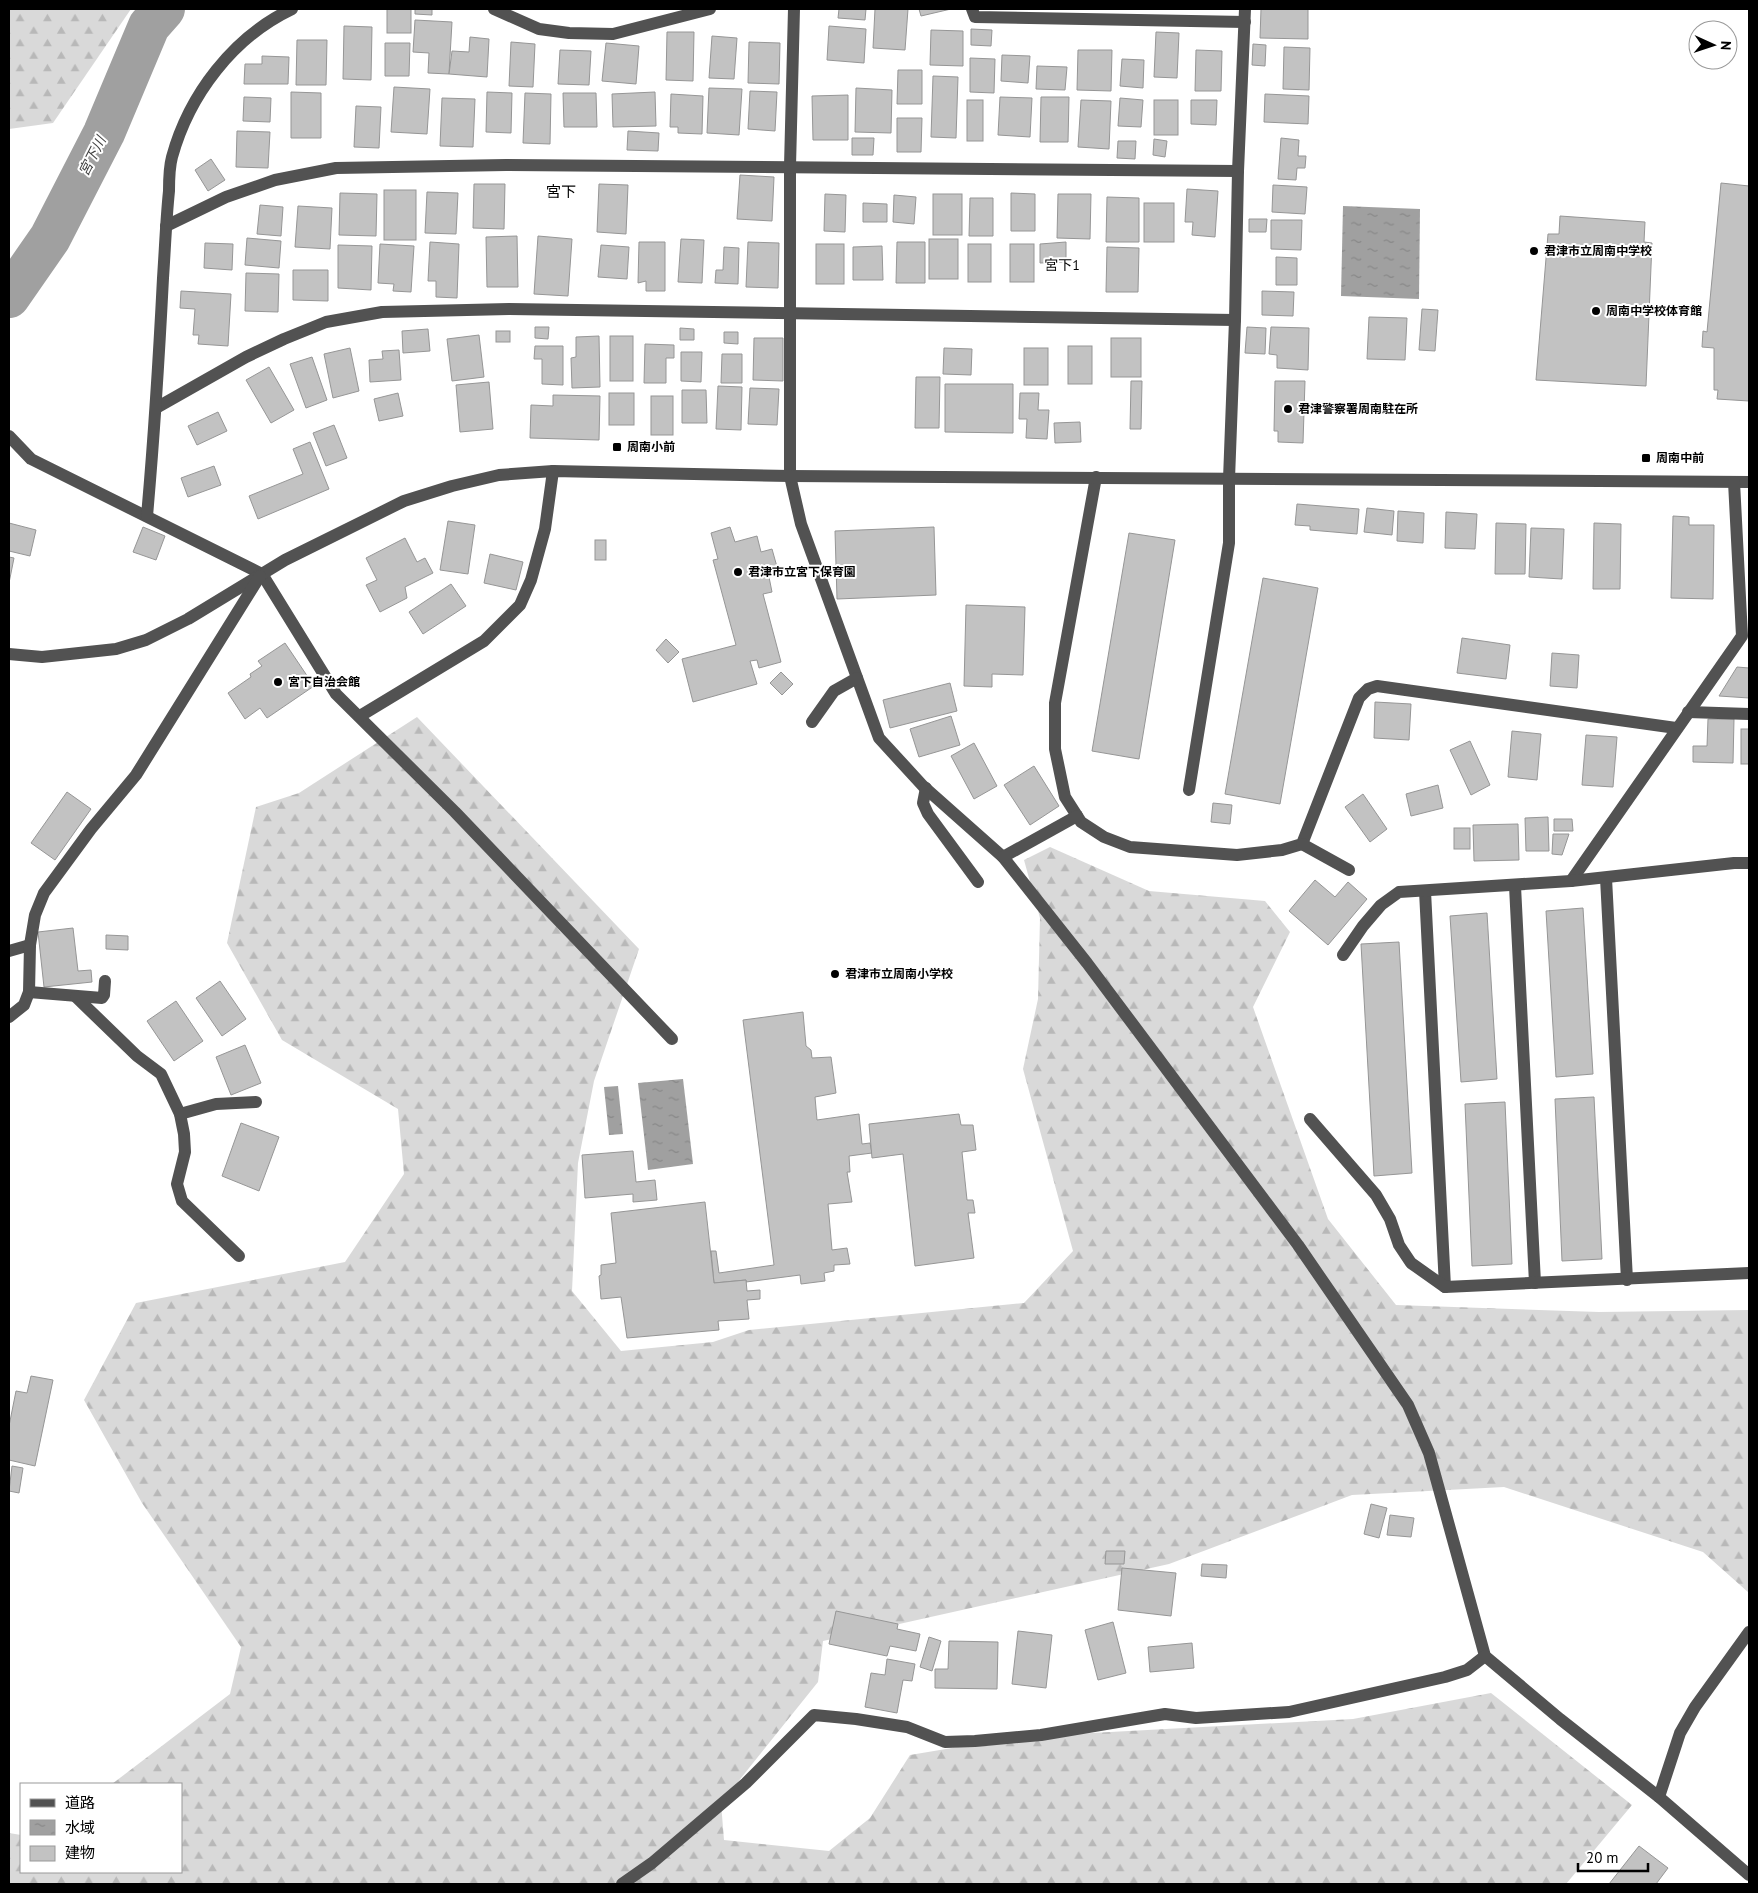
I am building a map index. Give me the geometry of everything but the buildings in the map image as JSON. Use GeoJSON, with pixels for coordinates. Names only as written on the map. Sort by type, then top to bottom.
{"type":"FeatureCollection","features":[{"type":"Feature","properties":{"kind":"street"},"geometry":{"type":"LineString","coordinates":[[147,516],[156,408],[171,159],[185,120],[204,88],[228,55],[256,30],[292,9]]}},
{"type":"Feature","properties":{"kind":"street"},"geometry":{"type":"LineString","coordinates":[[494,9],[539,29],[569,33],[613,34],[710,9]]}},
{"type":"Feature","properties":{"kind":"street"},"geometry":{"type":"LineString","coordinates":[[794,9],[790,166],[790,476],[800,524],[879,738],[926,788],[1003,858],[1087,963],[1298,1245],[1408,1405],[1429,1453],[1485,1656],[1560,1719],[1659,1797],[1749,1875]]}},
{"type":"Feature","properties":{"kind":"street"},"geometry":{"type":"LineString","coordinates":[[972,9],[975,17],[1245,22]]}},
{"type":"Feature","properties":{"kind":"street"},"geometry":{"type":"LineString","coordinates":[[1189,790],[1229,543],[1229,479],[1236,320],[1238,171],[1246,9]]}},
{"type":"Feature","properties":{"kind":"street"},"geometry":{"type":"LineString","coordinates":[[166,226],[226,197],[275,180],[336,168],[506,165],[1238,171]]}},
{"type":"Feature","properties":{"kind":"street"},"geometry":{"type":"LineString","coordinates":[[156,408],[246,357],[284,339],[326,322],[382,312],[489,309],[1236,320]]}},
{"type":"Feature","properties":{"kind":"street"},"geometry":{"type":"LineString","coordinates":[[9,436],[31,459],[262,574],[336,694],[455,812],[672,1039]]}},
{"type":"Feature","properties":{"kind":"street"},"geometry":{"type":"LineString","coordinates":[[360,716],[484,641],[520,605],[531,580],[545,529],[553,471]]}},
{"type":"Feature","properties":{"kind":"street"},"geometry":{"type":"LineString","coordinates":[[9,654],[42,657],[116,649],[146,640],[188,618],[285,560],[404,501],[452,486],[499,475],[553,471],[790,476],[1749,482]]}},
{"type":"Feature","properties":{"kind":"street"},"geometry":{"type":"LineString","coordinates":[[1096,477],[1055,703],[1055,748],[1065,797],[1081,822],[1104,837],[1130,847],[1237,855],[1282,850],[1302,844],[1349,870]]}},
{"type":"Feature","properties":{"kind":"street"},"geometry":{"type":"LineString","coordinates":[[1571,881],[1742,636],[1745,608],[1734,482]]}},
{"type":"Feature","properties":{"kind":"street"},"geometry":{"type":"LineString","coordinates":[[9,1017],[24,1005],[29,992],[30,945],[35,915],[44,893],[90,829],[136,775],[262,574]]}},
{"type":"Feature","properties":{"kind":"street"},"geometry":{"type":"LineString","coordinates":[[812,722],[834,691],[857,678]]}},
{"type":"Feature","properties":{"kind":"street"},"geometry":{"type":"LineString","coordinates":[[1302,844],[1359,698],[1368,689],[1377,686],[1676,728]]}},
{"type":"Feature","properties":{"kind":"street"},"geometry":{"type":"LineString","coordinates":[[1688,712],[1749,714]]}},
{"type":"Feature","properties":{"kind":"street"},"geometry":{"type":"LineString","coordinates":[[926,788],[923,803],[928,814],[978,882]]}},
{"type":"Feature","properties":{"kind":"street"},"geometry":{"type":"LineString","coordinates":[[1003,858],[1078,816]]}},
{"type":"Feature","properties":{"kind":"street"},"geometry":{"type":"LineString","coordinates":[[1344,955],[1363,926],[1382,905],[1399,892],[1515,886],[1749,863]]}},
{"type":"Feature","properties":{"kind":"street"},"geometry":{"type":"LineString","coordinates":[[1606,878],[1627,1280]]}},
{"type":"Feature","properties":{"kind":"street"},"geometry":{"type":"LineString","coordinates":[[1515,886],[1535,1283]]}},
{"type":"Feature","properties":{"kind":"street"},"geometry":{"type":"LineString","coordinates":[[1425,891],[1445,1287]]}},
{"type":"Feature","properties":{"kind":"street"},"geometry":{"type":"LineString","coordinates":[[9,951],[30,945]]}},
{"type":"Feature","properties":{"kind":"street"},"geometry":{"type":"LineString","coordinates":[[29,992],[102,998],[105,981]]}},
{"type":"Feature","properties":{"kind":"street"},"geometry":{"type":"LineString","coordinates":[[76,996],[137,1056],[161,1074],[180,1114],[184,1134],[185,1152],[177,1184],[182,1201],[239,1256]]}},
{"type":"Feature","properties":{"kind":"street"},"geometry":{"type":"LineString","coordinates":[[180,1114],[216,1104],[256,1102]]}},
{"type":"Feature","properties":{"kind":"street"},"geometry":{"type":"LineString","coordinates":[[1310,1119],[1376,1194],[1390,1219],[1399,1245],[1411,1263],[1445,1287],[1749,1273]]}},
{"type":"Feature","properties":{"kind":"street"},"geometry":{"type":"LineString","coordinates":[[1659,1797],[1680,1733],[1695,1707],[1749,1632]]}},
{"type":"Feature","properties":{"kind":"street"},"geometry":{"type":"LineString","coordinates":[[622,1884],[652,1863],[746,1783],[814,1714],[907,1727],[944,1742],[1041,1735],[1165,1714],[1196,1718],[1289,1712],[1445,1677],[1467,1670],[1485,1656]]}},
{"type":"Feature","properties":{"kind":"green space"},"geometry":{"type":"Polygon","coordinates":[[[9,9],[131,9],[53,123],[9,129],[9,9]]]}},
{"type":"Feature","properties":{"kind":"green space"},"geometry":{"type":"Polygon","coordinates":[[[417,717],[639,949],[594,1081],[578,1163],[572,1291],[621,1351],[713,1342],[749,1330],[1024,1303],[1073,1251],[1023,1069],[1038,999],[1040,918],[1024,860],[1050,847],[1149,891],[1265,901],[1290,932],[1253,1007],[1328,1219],[1396,1305],[1599,1312],[1749,1310],[1749,1593],[1703,1552],[1504,1487],[1352,1495],[1169,1564],[823,1641],[818,1682],[721,1803],[724,1840],[829,1851],[870,1818],[910,1755],[1018,1737],[1353,1719],[1491,1693],[1632,1805],[1566,1884],[9,1884],[9,1833],[20,1835],[20,1873],[182,1873],[182,1783],[113,1783],[230,1694],[241,1647],[142,1503],[84,1400],[136,1303],[345,1262],[404,1174],[398,1109],[282,1040],[227,943],[256,807],[299,793],[417,717]]]}},
{"type":"Feature","properties":{"kind":"water"},"geometry":{"type":"Polygon","coordinates":[[[1343,206],[1420,209],[1419,299],[1341,296],[1343,206]]]}},
{"type":"Feature","properties":{"kind":"water"},"geometry":{"type":"Polygon","coordinates":[[[683,1079],[693,1164],[648,1170],[638,1083],[683,1079]]]}},
{"type":"Feature","properties":{"kind":"water"},"geometry":{"type":"Polygon","coordinates":[[[618,1086],[623,1134],[609,1135],[604,1087],[618,1086]]]}},
{"type":"Feature","properties":{"kind":"waterway","name":"宮下川"},"geometry":{"type":"LineString","coordinates":[[9,297],[50,238],[104,133],[149,26],[164,9]]}},
{"type":"Feature","properties":{"kind":"place","name":"君津市立周南中学校"},"geometry":{"type":"Point","coordinates":[1534,251]}},
{"type":"Feature","properties":{"kind":"place","name":"周南中学校体育館"},"geometry":{"type":"Point","coordinates":[1596,311]}},
{"type":"Feature","properties":{"kind":"place","name":"君津警察署周南駐在所"},"geometry":{"type":"Point","coordinates":[1288,409]}},
{"type":"Feature","properties":{"kind":"place","name":"周南小前"},"geometry":{"type":"Point","coordinates":[617,447]}},
{"type":"Feature","properties":{"kind":"place","name":"周南中前"},"geometry":{"type":"Point","coordinates":[1646,458]}},
{"type":"Feature","properties":{"kind":"place","name":"君津市立宮下保育園"},"geometry":{"type":"Point","coordinates":[738,572]}},
{"type":"Feature","properties":{"kind":"place","name":"宮下自治会館"},"geometry":{"type":"Point","coordinates":[278,682]}},
{"type":"Feature","properties":{"kind":"place","name":"君津市立周南小学校"},"geometry":{"type":"Point","coordinates":[835,974]}},
{"type":"Feature","properties":{"kind":"district","name":"宮下"},"geometry":{"type":"Point","coordinates":[561,192]}},
{"type":"Feature","properties":{"kind":"district","name":"宮下1"},"geometry":{"type":"Point","coordinates":[1062,265]}}]}
